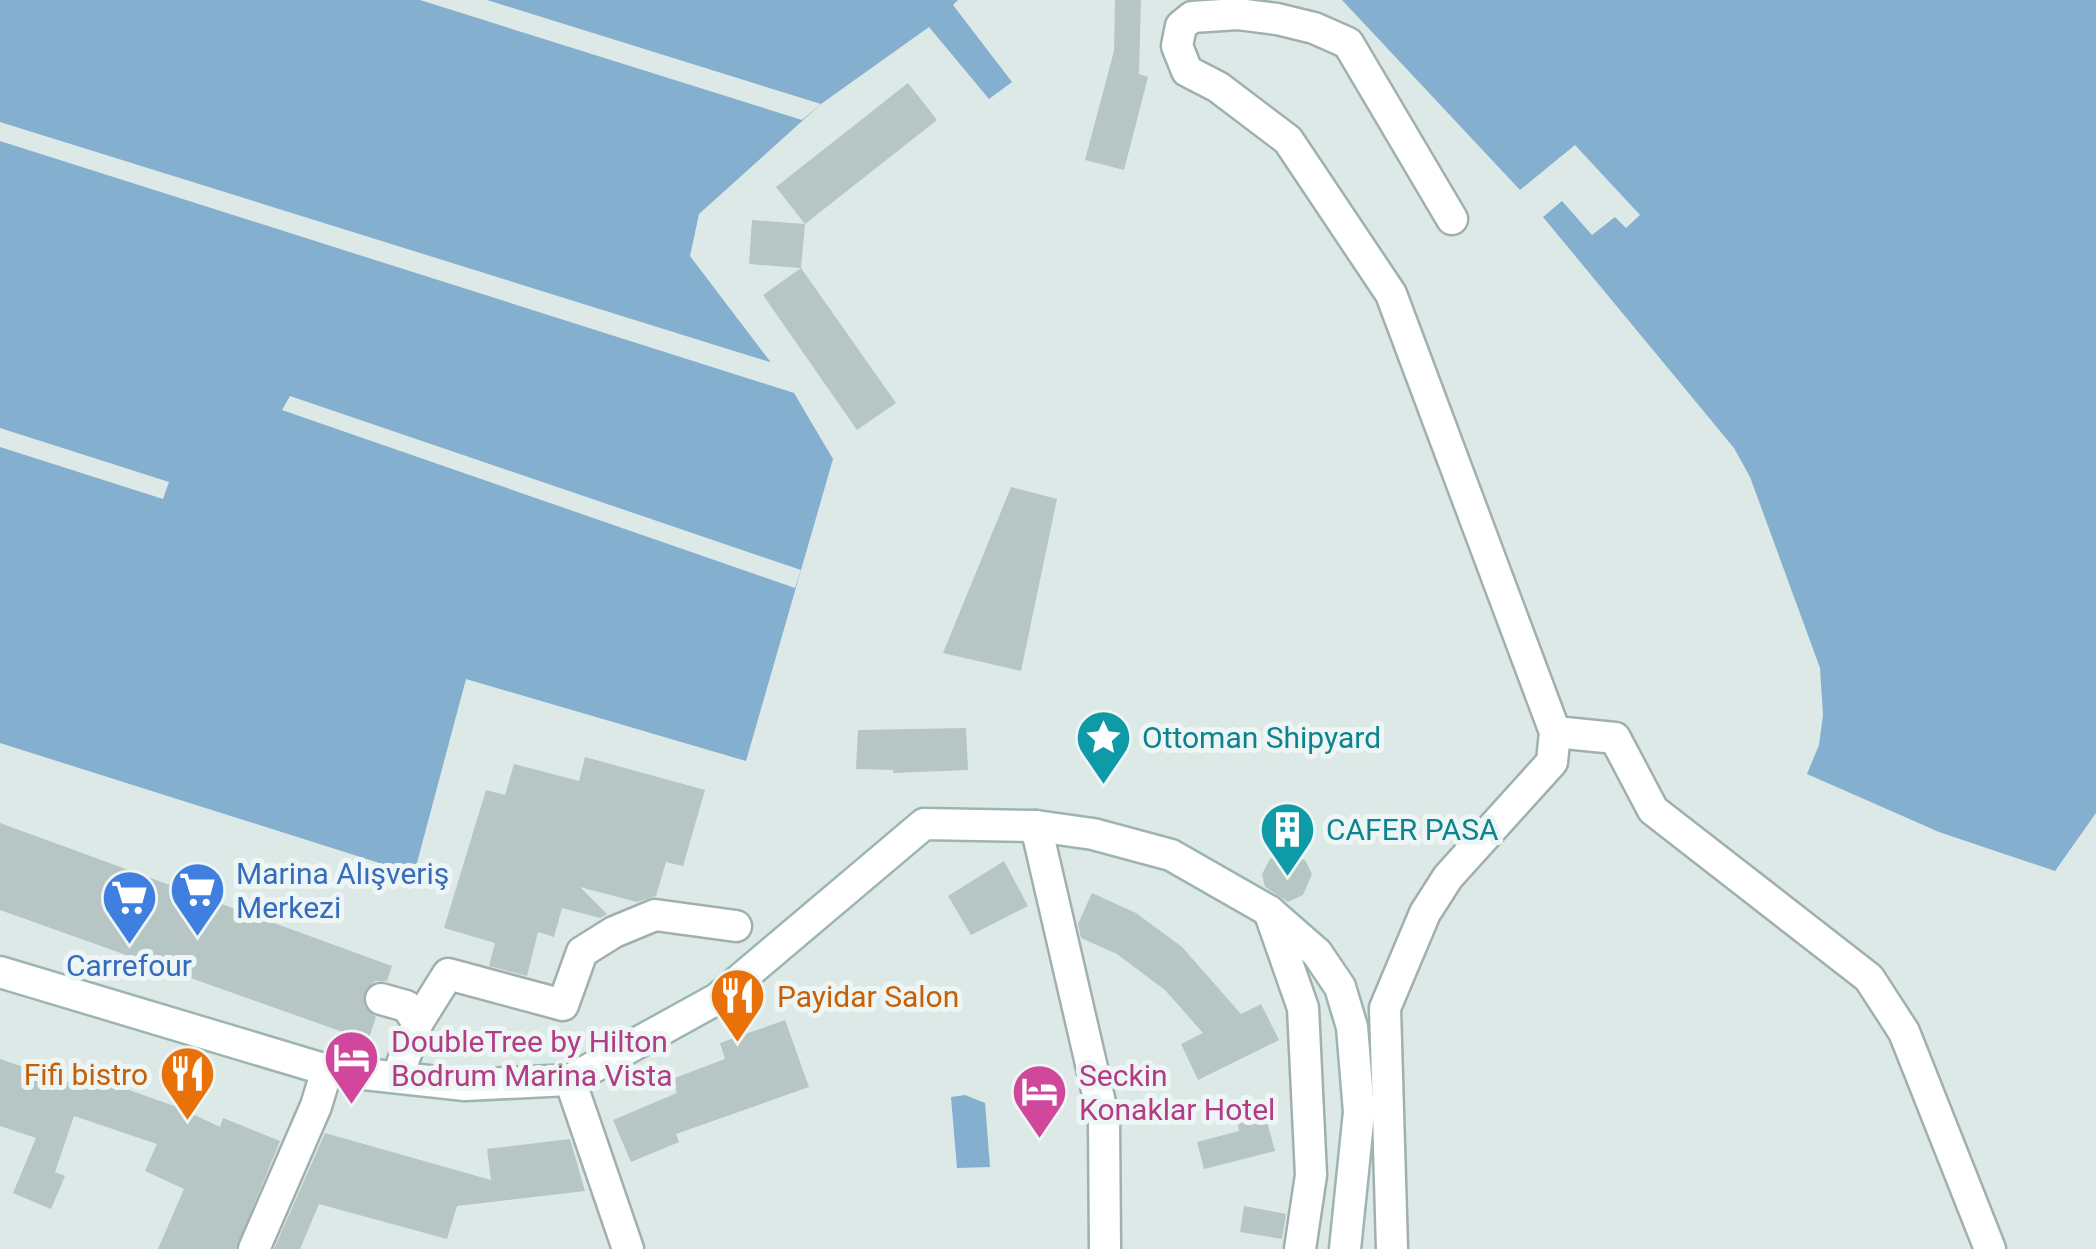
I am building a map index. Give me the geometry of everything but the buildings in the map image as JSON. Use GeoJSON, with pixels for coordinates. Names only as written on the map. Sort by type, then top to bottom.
{"type":"FeatureCollection","features":[{"type":"Feature","properties":{"kind":"street"},"geometry":{"type":"LineString","coordinates":[[1392,1249],[1385,1008],[1425,913],[1448,877],[1552,762],[1554,732],[1391,294],[1288,140],[1218,87],[1187,71],[1177,46],[1180,26],[1192,17],[1238,14],[1314,28],[1348,43],[1452,219]]}},
{"type":"Feature","properties":{"kind":"street"},"geometry":{"type":"LineString","coordinates":[[1554,732],[1616,738],[1653,810],[1868,978],[1904,1032],[1990,1249]]}},
{"type":"Feature","properties":{"kind":"street"},"geometry":{"type":"LineString","coordinates":[[0,972],[327,1070],[464,1085],[570,1080],[718,999],[924,824],[1036,826],[1093,834],[1171,855],[1270,911],[1317,953],[1340,986],[1352,1026],[1359,1112],[1345,1249]]}},
{"type":"Feature","properties":{"kind":"street"},"geometry":{"type":"LineString","coordinates":[[1036,826],[1104,1120],[1105,1249]]}},
{"type":"Feature","properties":{"kind":"street"},"geometry":{"type":"LineString","coordinates":[[1270,911],[1304,1008],[1311,1175],[1300,1249]]}},
{"type":"Feature","properties":{"kind":"street"},"geometry":{"type":"LineString","coordinates":[[402,1064],[418,1022],[448,974],[563,1004],[582,952],[614,932],[654,915],[736,926]]}},
{"type":"Feature","properties":{"kind":"street"},"geometry":{"type":"LineString","coordinates":[[381,1000],[406,1006],[418,1022]]}},
{"type":"Feature","properties":{"kind":"street"},"geometry":{"type":"LineString","coordinates":[[254,1249],[316,1106],[327,1070]]}},
{"type":"Feature","properties":{"kind":"street"},"geometry":{"type":"LineString","coordinates":[[570,1080],[628,1249]]}},
{"type":"Feature","properties":{"kind":"water"},"geometry":{"type":"Polygon","coordinates":[[[0,0],[958,0],[953,5],[1012,82],[989,99],[929,27],[821,104],[699,214],[690,256],[794,393],[833,459],[746,761],[466,679],[414,874],[0,743],[0,0]]]}},
{"type":"Feature","properties":{"kind":"water"},"geometry":{"type":"Polygon","coordinates":[[[1342,0],[2096,0],[2096,813],[2055,871],[1939,832],[1807,774],[1819,745],[1823,715],[1820,668],[1750,477],[1734,448],[1543,217],[1562,201],[1592,235],[1615,217],[1626,228],[1640,215],[1575,145],[1520,190],[1342,0]]]}},
{"type":"Feature","properties":{"kind":"water"},"geometry":{"type":"Polygon","coordinates":[[[965,1095],[985,1103],[990,1167],[957,1168],[951,1097],[965,1095]]]}},
{"type":"Feature","properties":{"kind":"pier"},"geometry":{"type":"Polygon","coordinates":[[[420,0],[487,0],[821,104],[802,120],[420,0]]]}},
{"type":"Feature","properties":{"kind":"pier"},"geometry":{"type":"Polygon","coordinates":[[[0,122],[773,363],[794,393],[0,141],[0,122]]]}},
{"type":"Feature","properties":{"kind":"pier"},"geometry":{"type":"Polygon","coordinates":[[[290,396],[801,570],[795,588],[282,410],[290,396]]]}},
{"type":"Feature","properties":{"kind":"pier"},"geometry":{"type":"Polygon","coordinates":[[[0,428],[169,482],[163,499],[0,447],[0,428]]]}},
{"type":"Feature","properties":{"kind":"tunnel"},"geometry":{"type":"LineString","coordinates":[[0,866],[381,999]]}},
{"type":"Feature","properties":{"kind":"place","name":"Ottoman Shipyard"},"geometry":{"type":"Point","coordinates":[1103,786]}},
{"type":"Feature","properties":{"kind":"place","name":"CAFER PASA"},"geometry":{"type":"Point","coordinates":[1287,878]}},
{"type":"Feature","properties":{"kind":"place","name":"Marina Alışveriş Merkezi"},"geometry":{"type":"Point","coordinates":[197,939]}},
{"type":"Feature","properties":{"kind":"place","name":"Carrefour"},"geometry":{"type":"Point","coordinates":[129,946]}},
{"type":"Feature","properties":{"kind":"place","name":"Payidar Salon"},"geometry":{"type":"Point","coordinates":[738,1045]}},
{"type":"Feature","properties":{"kind":"place","name":"DoubleTree by Hilton Bodrum Marina Vista"},"geometry":{"type":"Point","coordinates":[352,1107]}},
{"type":"Feature","properties":{"kind":"place","name":"Fifi bistro"},"geometry":{"type":"Point","coordinates":[187,1123]}},
{"type":"Feature","properties":{"kind":"place","name":"Seckin Konaklar Hotel"},"geometry":{"type":"Point","coordinates":[1040,1141]}}]}
